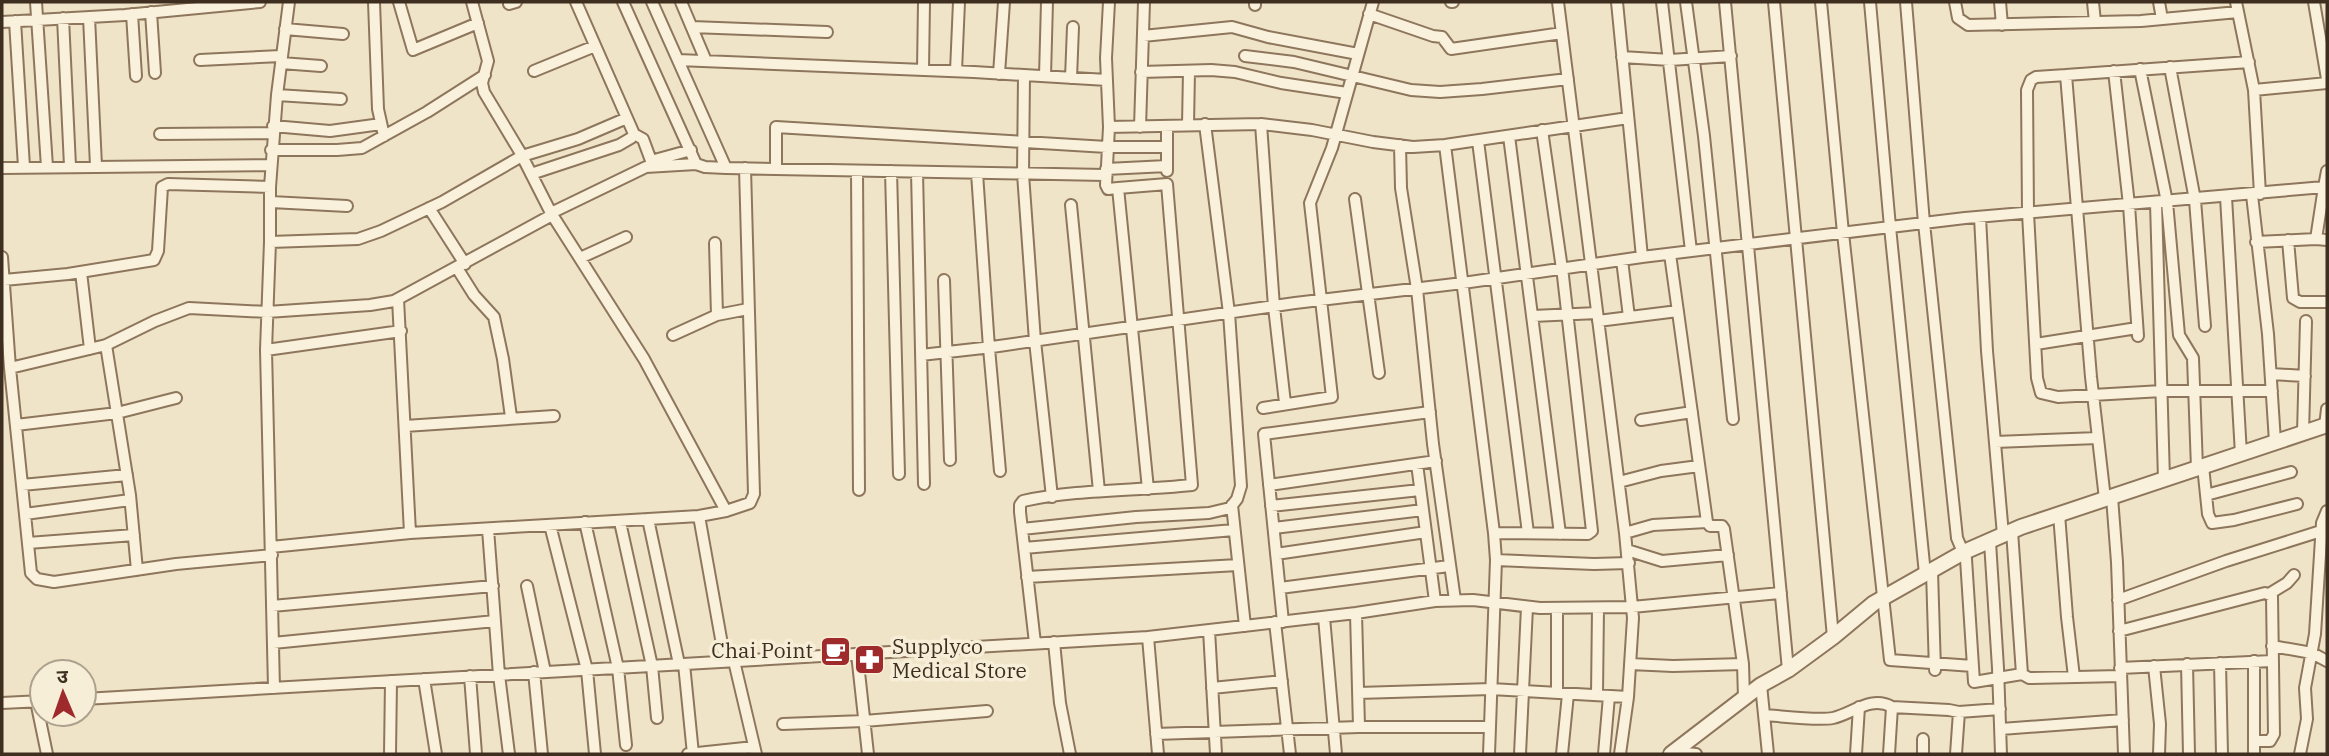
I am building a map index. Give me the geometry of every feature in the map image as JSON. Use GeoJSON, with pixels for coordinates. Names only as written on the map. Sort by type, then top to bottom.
{"type":"FeatureCollection","features":[{"type":"Feature","properties":{"kind":"street"},"geometry":{"type":"LineString","coordinates":[[36,2],[47,167]]}},
{"type":"Feature","properties":{"kind":"street"},"geometry":{"type":"LineString","coordinates":[[2,22],[260,2]]}},
{"type":"Feature","properties":{"kind":"street"},"geometry":{"type":"LineString","coordinates":[[274,688],[266,350],[271,149],[289,2]]}},
{"type":"Feature","properties":{"kind":"street"},"geometry":{"type":"LineString","coordinates":[[364,2],[375,2],[378,109],[384,136]]}},
{"type":"Feature","properties":{"kind":"street"},"geometry":{"type":"LineString","coordinates":[[399,2],[413,50],[478,23]]}},
{"type":"Feature","properties":{"kind":"street"},"geometry":{"type":"LineString","coordinates":[[472,2],[488,61],[482,83],[484,92],[552,214],[644,359],[726,512]]}},
{"type":"Feature","properties":{"kind":"street"},"geometry":{"type":"LineString","coordinates":[[576,2],[634,134],[643,139],[652,164]]}},
{"type":"Feature","properties":{"kind":"street"},"geometry":{"type":"LineString","coordinates":[[624,2],[696,164]]}},
{"type":"Feature","properties":{"kind":"street"},"geometry":{"type":"LineString","coordinates":[[652,2],[726,168]]}},
{"type":"Feature","properties":{"kind":"street"},"geometry":{"type":"LineString","coordinates":[[681,2],[706,61]]}},
{"type":"Feature","properties":{"kind":"street"},"geometry":{"type":"LineString","coordinates":[[923,70],[924,2]]}},
{"type":"Feature","properties":{"kind":"street"},"geometry":{"type":"LineString","coordinates":[[956,72],[959,2]]}},
{"type":"Feature","properties":{"kind":"street"},"geometry":{"type":"LineString","coordinates":[[999,74],[1004,2]]}},
{"type":"Feature","properties":{"kind":"street"},"geometry":{"type":"LineString","coordinates":[[1045,76],[1048,2]]}},
{"type":"Feature","properties":{"kind":"street"},"geometry":{"type":"LineString","coordinates":[[1109,2],[1106,185],[1108,189],[1167,184]]}},
{"type":"Feature","properties":{"kind":"street"},"geometry":{"type":"LineString","coordinates":[[1140,127],[1144,2]]}},
{"type":"Feature","properties":{"kind":"street"},"geometry":{"type":"LineString","coordinates":[[1263,408],[1332,397],[1310,203],[1336,135],[1373,2]]}},
{"type":"Feature","properties":{"kind":"street"},"geometry":{"type":"LineString","coordinates":[[1558,2],[1629,563],[1632,607],[1630,664],[1620,754]]}},
{"type":"Feature","properties":{"kind":"street"},"geometry":{"type":"LineString","coordinates":[[1617,2],[1642,257]]}},
{"type":"Feature","properties":{"kind":"street"},"geometry":{"type":"LineString","coordinates":[[1662,2],[1691,251]]}},
{"type":"Feature","properties":{"kind":"street"},"geometry":{"type":"LineString","coordinates":[[1686,2],[1716,248],[1733,419]]}},
{"type":"Feature","properties":{"kind":"street"},"geometry":{"type":"LineString","coordinates":[[1725,2],[1788,670]]}},
{"type":"Feature","properties":{"kind":"street"},"geometry":{"type":"LineString","coordinates":[[1774,2],[1833,637]]}},
{"type":"Feature","properties":{"kind":"street"},"geometry":{"type":"LineString","coordinates":[[1821,2],[1843,233],[1890,660],[1935,666],[1973,666]]}},
{"type":"Feature","properties":{"kind":"street"},"geometry":{"type":"LineString","coordinates":[[1870,2],[1889,227],[1929,572],[1935,666]]}},
{"type":"Feature","properties":{"kind":"street"},"geometry":{"type":"LineString","coordinates":[[1906,2],[1924,223],[1956,538],[1964,552],[1974,682],[2022,674],[2029,678],[2074,677],[2154,666],[2272,661]]}},
{"type":"Feature","properties":{"kind":"street"},"geometry":{"type":"LineString","coordinates":[[1955,2],[1956,13],[1962,23],[1968,25],[2162,19],[2237,7],[2254,90],[2256,242],[2268,334],[2275,442]]}},
{"type":"Feature","properties":{"kind":"street"},"geometry":{"type":"LineString","coordinates":[[2000,2],[2003,25]]}},
{"type":"Feature","properties":{"kind":"street"},"geometry":{"type":"LineString","coordinates":[[2093,2],[2095,22]]}},
{"type":"Feature","properties":{"kind":"street"},"geometry":{"type":"LineString","coordinates":[[2159,2],[2162,19]]}},
{"type":"Feature","properties":{"kind":"street"},"geometry":{"type":"LineString","coordinates":[[2254,90],[2327,81],[2314,2]]}},
{"type":"Feature","properties":{"kind":"street"},"geometry":{"type":"LineString","coordinates":[[151,12],[155,73]]}},
{"type":"Feature","properties":{"kind":"street"},"geometry":{"type":"LineString","coordinates":[[132,14],[136,76]]}},
{"type":"Feature","properties":{"kind":"street"},"geometry":{"type":"LineString","coordinates":[[1369,14],[1442,37],[1451,49],[1562,33]]}},
{"type":"Feature","properties":{"kind":"street"},"geometry":{"type":"LineString","coordinates":[[89,17],[96,166]]}},
{"type":"Feature","properties":{"kind":"street"},"geometry":{"type":"LineString","coordinates":[[63,18],[70,166]]}},
{"type":"Feature","properties":{"kind":"street"},"geometry":{"type":"LineString","coordinates":[[15,21],[24,167]]}},
{"type":"Feature","properties":{"kind":"street"},"geometry":{"type":"LineString","coordinates":[[692,27],[827,32]]}},
{"type":"Feature","properties":{"kind":"street"},"geometry":{"type":"LineString","coordinates":[[1072,78],[1073,27]]}},
{"type":"Feature","properties":{"kind":"street"},"geometry":{"type":"LineString","coordinates":[[1143,36],[1232,27],[1268,37],[1358,54]]}},
{"type":"Feature","properties":{"kind":"street"},"geometry":{"type":"LineString","coordinates":[[285,29],[343,34]]}},
{"type":"Feature","properties":{"kind":"street"},"geometry":{"type":"LineString","coordinates":[[534,71],[595,46]]}},
{"type":"Feature","properties":{"kind":"street"},"geometry":{"type":"LineString","coordinates":[[1245,56],[1294,62],[1411,90],[1440,92],[1568,79]]}},
{"type":"Feature","properties":{"kind":"street"},"geometry":{"type":"LineString","coordinates":[[1622,57],[1670,60],[1731,56]]}},
{"type":"Feature","properties":{"kind":"street"},"geometry":{"type":"LineString","coordinates":[[200,60],[281,59],[321,66]]}},
{"type":"Feature","properties":{"kind":"street"},"geometry":{"type":"LineString","coordinates":[[678,60],[1107,80]]}},
{"type":"Feature","properties":{"kind":"street"},"geometry":{"type":"LineString","coordinates":[[2249,62],[2036,77],[2027,85],[2028,213],[2038,378],[2042,393],[2048,397],[2162,391],[2272,391]]}},
{"type":"Feature","properties":{"kind":"street"},"geometry":{"type":"LineString","coordinates":[[2170,67],[2195,200],[2205,326]]}},
{"type":"Feature","properties":{"kind":"street"},"geometry":{"type":"LineString","coordinates":[[2140,69],[2179,335],[2193,358],[2200,467],[2209,521],[2212,523],[2234,520],[2297,504]]}},
{"type":"Feature","properties":{"kind":"street"},"geometry":{"type":"LineString","coordinates":[[1188,125],[1189,71]]}},
{"type":"Feature","properties":{"kind":"street"},"geometry":{"type":"LineString","coordinates":[[2036,344],[2137,332],[2129,205],[2114,71]]}},
{"type":"Feature","properties":{"kind":"street"},"geometry":{"type":"LineString","coordinates":[[1142,72],[1235,72],[1281,83],[1347,93]]}},
{"type":"Feature","properties":{"kind":"street"},"geometry":{"type":"LineString","coordinates":[[271,149],[353,150],[384,136],[485,75]]}},
{"type":"Feature","properties":{"kind":"street"},"geometry":{"type":"LineString","coordinates":[[1024,75],[1023,174],[1035,341],[1052,497]]}},
{"type":"Feature","properties":{"kind":"street"},"geometry":{"type":"LineString","coordinates":[[2066,75],[2093,394],[2109,498],[2118,600],[2124,754]]}},
{"type":"Feature","properties":{"kind":"street"},"geometry":{"type":"LineString","coordinates":[[276,95],[341,99]]}},
{"type":"Feature","properties":{"kind":"street"},"geometry":{"type":"LineString","coordinates":[[270,242],[358,239],[429,208],[522,156],[578,139],[627,118]]}},
{"type":"Feature","properties":{"kind":"street"},"geometry":{"type":"LineString","coordinates":[[1109,127],[1261,124],[1400,145],[1445,145],[1628,118]]}},
{"type":"Feature","properties":{"kind":"street"},"geometry":{"type":"LineString","coordinates":[[160,134],[330,131],[381,124]]}},
{"type":"Feature","properties":{"kind":"street"},"geometry":{"type":"LineString","coordinates":[[1022,529],[1136,517],[1209,513],[1232,505],[1237,499],[1241,486],[1229,313],[1205,124]]}},
{"type":"Feature","properties":{"kind":"street"},"geometry":{"type":"LineString","coordinates":[[1261,124],[1284,403]]}},
{"type":"Feature","properties":{"kind":"street"},"geometry":{"type":"LineString","coordinates":[[776,169],[776,127],[1107,147],[1167,147]]}},
{"type":"Feature","properties":{"kind":"street"},"geometry":{"type":"LineString","coordinates":[[1035,643],[1020,506],[1023,501],[1099,491],[1192,485],[1167,184],[1167,127]]}},
{"type":"Feature","properties":{"kind":"street"},"geometry":{"type":"LineString","coordinates":[[1494,533],[1588,534],[1591,533],[1592,527],[1562,269],[1542,130]]}},
{"type":"Feature","properties":{"kind":"street"},"geometry":{"type":"LineString","coordinates":[[531,174],[619,145],[634,134]]}},
{"type":"Feature","properties":{"kind":"street"},"geometry":{"type":"LineString","coordinates":[[1509,136],[1560,534]]}},
{"type":"Feature","properties":{"kind":"street"},"geometry":{"type":"LineString","coordinates":[[1478,141],[1528,533]]}},
{"type":"Feature","properties":{"kind":"street"},"geometry":{"type":"LineString","coordinates":[[1400,145],[1401,188],[1417,289],[1455,600]]}},
{"type":"Feature","properties":{"kind":"street"},"geometry":{"type":"LineString","coordinates":[[1445,145],[1494,533],[1496,561],[1489,754]]}},
{"type":"Feature","properties":{"kind":"street"},"geometry":{"type":"LineString","coordinates":[[10,368],[106,345],[163,317],[189,308],[267,312],[370,305],[398,299],[552,214],[652,164],[691,150]]}},
{"type":"Feature","properties":{"kind":"street"},"geometry":{"type":"LineString","coordinates":[[652,164],[696,164],[745,169],[1023,174],[1106,172],[1167,166]]}},
{"type":"Feature","properties":{"kind":"street"},"geometry":{"type":"LineString","coordinates":[[2,168],[271,165]]}},
{"type":"Feature","properties":{"kind":"street"},"geometry":{"type":"LineString","coordinates":[[2,257],[4,316],[31,573],[37,579],[54,582],[410,533],[699,516],[726,512],[750,503],[754,494],[745,169]]}},
{"type":"Feature","properties":{"kind":"street"},"geometry":{"type":"LineString","coordinates":[[857,171],[859,490]]}},
{"type":"Feature","properties":{"kind":"street"},"geometry":{"type":"LineString","coordinates":[[891,171],[899,474]]}},
{"type":"Feature","properties":{"kind":"street"},"geometry":{"type":"LineString","coordinates":[[2256,242],[2322,239],[2327,171]]}},
{"type":"Feature","properties":{"kind":"street"},"geometry":{"type":"LineString","coordinates":[[917,172],[924,484]]}},
{"type":"Feature","properties":{"kind":"street"},"geometry":{"type":"LineString","coordinates":[[977,173],[1000,471]]}},
{"type":"Feature","properties":{"kind":"street"},"geometry":{"type":"LineString","coordinates":[[4,280],[81,272],[154,260],[158,251],[162,187],[168,184],[270,187]]}},
{"type":"Feature","properties":{"kind":"street"},"geometry":{"type":"LineString","coordinates":[[921,355],[1796,238],[1980,216],[2161,203],[2324,187]]}},
{"type":"Feature","properties":{"kind":"street"},"geometry":{"type":"LineString","coordinates":[[1118,188],[1148,489]]}},
{"type":"Feature","properties":{"kind":"street"},"geometry":{"type":"LineString","coordinates":[[2226,197],[2241,454]]}},
{"type":"Feature","properties":{"kind":"street"},"geometry":{"type":"LineString","coordinates":[[1355,199],[1379,373]]}},
{"type":"Feature","properties":{"kind":"street"},"geometry":{"type":"LineString","coordinates":[[271,202],[347,206]]}},
{"type":"Feature","properties":{"kind":"street"},"geometry":{"type":"LineString","coordinates":[[2161,203],[2160,329],[2164,479]]}},
{"type":"Feature","properties":{"kind":"street"},"geometry":{"type":"LineString","coordinates":[[1071,205],[1099,491]]}},
{"type":"Feature","properties":{"kind":"street"},"geometry":{"type":"LineString","coordinates":[[429,208],[474,295],[494,317],[503,359],[510,417]]}},
{"type":"Feature","properties":{"kind":"street"},"geometry":{"type":"LineString","coordinates":[[1980,216],[2001,536],[2001,754]]}},
{"type":"Feature","properties":{"kind":"street"},"geometry":{"type":"LineString","coordinates":[[580,258],[626,237]]}},
{"type":"Feature","properties":{"kind":"street"},"geometry":{"type":"LineString","coordinates":[[2288,240],[2293,298],[2300,302],[2327,302]]}},
{"type":"Feature","properties":{"kind":"street"},"geometry":{"type":"LineString","coordinates":[[715,243],[717,315]]}},
{"type":"Feature","properties":{"kind":"street"},"geometry":{"type":"LineString","coordinates":[[1670,254],[1707,522],[1710,526],[1719,525],[1724,529],[1744,698]]}},
{"type":"Feature","properties":{"kind":"street"},"geometry":{"type":"LineString","coordinates":[[1622,260],[1629,317]]}},
{"type":"Feature","properties":{"kind":"street"},"geometry":{"type":"LineString","coordinates":[[81,272],[90,349]]}},
{"type":"Feature","properties":{"kind":"street"},"geometry":{"type":"LineString","coordinates":[[944,280],[950,460]]}},
{"type":"Feature","properties":{"kind":"street"},"geometry":{"type":"LineString","coordinates":[[398,299],[410,533]]}},
{"type":"Feature","properties":{"kind":"street"},"geometry":{"type":"LineString","coordinates":[[673,335],[717,315],[748,309]]}},
{"type":"Feature","properties":{"kind":"street"},"geometry":{"type":"LineString","coordinates":[[1532,316],[1567,313],[1629,317],[1678,311]]}},
{"type":"Feature","properties":{"kind":"street"},"geometry":{"type":"LineString","coordinates":[[2303,433],[2306,321]]}},
{"type":"Feature","properties":{"kind":"street"},"geometry":{"type":"LineString","coordinates":[[2160,329],[2179,335]]}},
{"type":"Feature","properties":{"kind":"street"},"geometry":{"type":"LineString","coordinates":[[266,350],[401,331]]}},
{"type":"Feature","properties":{"kind":"street"},"geometry":{"type":"LineString","coordinates":[[106,345],[131,500],[137,570]]}},
{"type":"Feature","properties":{"kind":"street"},"geometry":{"type":"LineString","coordinates":[[2271,374],[2305,376]]}},
{"type":"Feature","properties":{"kind":"street"},"geometry":{"type":"LineString","coordinates":[[16,425],[117,414],[176,398]]}},
{"type":"Feature","properties":{"kind":"street"},"geometry":{"type":"LineString","coordinates":[[2,408],[14,406]]}},
{"type":"Feature","properties":{"kind":"street"},"geometry":{"type":"LineString","coordinates":[[1686,752],[1744,698],[1762,685],[1788,670],[1885,597],[1964,552],[2059,514],[2326,425],[2327,409]]}},
{"type":"Feature","properties":{"kind":"street"},"geometry":{"type":"LineString","coordinates":[[1290,754],[1282,681],[1280,588],[1264,435],[1430,412]]}},
{"type":"Feature","properties":{"kind":"street"},"geometry":{"type":"LineString","coordinates":[[1641,420],[1692,412]]}},
{"type":"Feature","properties":{"kind":"street"},"geometry":{"type":"LineString","coordinates":[[405,426],[554,416]]}},
{"type":"Feature","properties":{"kind":"street"},"geometry":{"type":"LineString","coordinates":[[1995,442],[2098,438]]}},
{"type":"Feature","properties":{"kind":"street"},"geometry":{"type":"LineString","coordinates":[[1269,485],[1436,461]]}},
{"type":"Feature","properties":{"kind":"street"},"geometry":{"type":"LineString","coordinates":[[1417,464],[1435,601]]}},
{"type":"Feature","properties":{"kind":"street"},"geometry":{"type":"LineString","coordinates":[[1619,482],[1661,471],[1699,466]]}},
{"type":"Feature","properties":{"kind":"street"},"geometry":{"type":"LineString","coordinates":[[2206,495],[2291,472]]}},
{"type":"Feature","properties":{"kind":"street"},"geometry":{"type":"LineString","coordinates":[[22,485],[127,474]]}},
{"type":"Feature","properties":{"kind":"street"},"geometry":{"type":"LineString","coordinates":[[1272,506],[1420,490]]}},
{"type":"Feature","properties":{"kind":"street"},"geometry":{"type":"LineString","coordinates":[[25,514],[131,500]]}},
{"type":"Feature","properties":{"kind":"street"},"geometry":{"type":"LineString","coordinates":[[1232,505],[1245,626]]}},
{"type":"Feature","properties":{"kind":"street"},"geometry":{"type":"LineString","coordinates":[[1274,528],[1423,510]]}},
{"type":"Feature","properties":{"kind":"street"},"geometry":{"type":"LineString","coordinates":[[2300,754],[2307,719],[2305,688],[2312,653],[2321,531],[2327,511]]}},
{"type":"Feature","properties":{"kind":"street"},"geometry":{"type":"LineString","coordinates":[[2059,514],[2074,677]]}},
{"type":"Feature","properties":{"kind":"street"},"geometry":{"type":"LineString","coordinates":[[648,519],[682,664],[691,754],[755,751],[729,661],[699,516]]}},
{"type":"Feature","properties":{"kind":"street"},"geometry":{"type":"LineString","coordinates":[[585,522],[618,668],[626,745]]}},
{"type":"Feature","properties":{"kind":"street"},"geometry":{"type":"LineString","coordinates":[[620,522],[652,666],[657,718]]}},
{"type":"Feature","properties":{"kind":"street"},"geometry":{"type":"LineString","coordinates":[[1625,533],[1653,525],[1707,522]]}},
{"type":"Feature","properties":{"kind":"street"},"geometry":{"type":"LineString","coordinates":[[550,525],[587,670],[594,754]]}},
{"type":"Feature","properties":{"kind":"street"},"geometry":{"type":"LineString","coordinates":[[488,529],[499,675],[509,754]]}},
{"type":"Feature","properties":{"kind":"street"},"geometry":{"type":"LineString","coordinates":[[1024,548],[1234,530]]}},
{"type":"Feature","properties":{"kind":"street"},"geometry":{"type":"LineString","coordinates":[[2118,600],[2226,561],[2321,531]]}},
{"type":"Feature","properties":{"kind":"street"},"geometry":{"type":"LineString","coordinates":[[1276,554],[1426,532]]}},
{"type":"Feature","properties":{"kind":"street"},"geometry":{"type":"LineString","coordinates":[[28,543],[134,535]]}},
{"type":"Feature","properties":{"kind":"street"},"geometry":{"type":"LineString","coordinates":[[2001,536],[2022,674]]}},
{"type":"Feature","properties":{"kind":"street"},"geometry":{"type":"LineString","coordinates":[[1627,550],[1662,561],[1728,555]]}},
{"type":"Feature","properties":{"kind":"street"},"geometry":{"type":"LineString","coordinates":[[1496,561],[1629,563]]}},
{"type":"Feature","properties":{"kind":"street"},"geometry":{"type":"LineString","coordinates":[[1027,577],[1238,565]]}},
{"type":"Feature","properties":{"kind":"street"},"geometry":{"type":"LineString","coordinates":[[1280,588],[1450,566]]}},
{"type":"Feature","properties":{"kind":"street"},"geometry":{"type":"LineString","coordinates":[[2119,631],[2269,594],[2287,583],[2294,575]]}},
{"type":"Feature","properties":{"kind":"street"},"geometry":{"type":"LineString","coordinates":[[272,606],[493,586]]}},
{"type":"Feature","properties":{"kind":"street"},"geometry":{"type":"LineString","coordinates":[[527,586],[539,672],[542,754]]}},
{"type":"Feature","properties":{"kind":"street"},"geometry":{"type":"LineString","coordinates":[[98,698],[1148,637],[1435,601],[1598,608],[1781,593]]}},
{"type":"Feature","properties":{"kind":"street"},"geometry":{"type":"LineString","coordinates":[[2254,741],[2270,741],[2273,737],[2273,601],[2269,594]]}},
{"type":"Feature","properties":{"kind":"street"},"geometry":{"type":"LineString","coordinates":[[1520,754],[1527,607]]}},
{"type":"Feature","properties":{"kind":"street"},"geometry":{"type":"LineString","coordinates":[[1557,608],[1562,754]]}},
{"type":"Feature","properties":{"kind":"street"},"geometry":{"type":"LineString","coordinates":[[1597,695],[1598,608]]}},
{"type":"Feature","properties":{"kind":"street"},"geometry":{"type":"LineString","coordinates":[[1356,613],[1359,727]]}},
{"type":"Feature","properties":{"kind":"street"},"geometry":{"type":"LineString","coordinates":[[1324,617],[1336,754]]}},
{"type":"Feature","properties":{"kind":"street"},"geometry":{"type":"LineString","coordinates":[[273,643],[495,621]]}},
{"type":"Feature","properties":{"kind":"street"},"geometry":{"type":"LineString","coordinates":[[1209,630],[1216,754]]}},
{"type":"Feature","properties":{"kind":"street"},"geometry":{"type":"LineString","coordinates":[[1148,637],[1158,754]]}},
{"type":"Feature","properties":{"kind":"street"},"geometry":{"type":"LineString","coordinates":[[1054,642],[1060,703],[1070,754]]}},
{"type":"Feature","properties":{"kind":"street"},"geometry":{"type":"LineString","coordinates":[[2272,646],[2312,653],[2327,662]]}},
{"type":"Feature","properties":{"kind":"street"},"geometry":{"type":"LineString","coordinates":[[857,654],[868,754]]}},
{"type":"Feature","properties":{"kind":"street"},"geometry":{"type":"LineString","coordinates":[[2254,662],[2254,754]]}},
{"type":"Feature","properties":{"kind":"street"},"geometry":{"type":"LineString","coordinates":[[2220,663],[2222,754]]}},
{"type":"Feature","properties":{"kind":"street"},"geometry":{"type":"LineString","coordinates":[[1630,664],[1742,664]]}},
{"type":"Feature","properties":{"kind":"street"},"geometry":{"type":"LineString","coordinates":[[2188,664],[2189,754]]}},
{"type":"Feature","properties":{"kind":"street"},"geometry":{"type":"LineString","coordinates":[[2154,666],[2160,724],[2159,754]]}},
{"type":"Feature","properties":{"kind":"street"},"geometry":{"type":"LineString","coordinates":[[470,676],[476,754]]}},
{"type":"Feature","properties":{"kind":"street"},"geometry":{"type":"LineString","coordinates":[[424,679],[436,754]]}},
{"type":"Feature","properties":{"kind":"street"},"geometry":{"type":"LineString","coordinates":[[390,754],[391,681]]}},
{"type":"Feature","properties":{"kind":"street"},"geometry":{"type":"LineString","coordinates":[[1212,688],[1282,681]]}},
{"type":"Feature","properties":{"kind":"street"},"geometry":{"type":"LineString","coordinates":[[1762,685],[1768,754]]}},
{"type":"Feature","properties":{"kind":"street"},"geometry":{"type":"LineString","coordinates":[[1358,693],[1491,689],[1628,697]]}},
{"type":"Feature","properties":{"kind":"street"},"geometry":{"type":"LineString","coordinates":[[1604,754],[1609,696]]}},
{"type":"Feature","properties":{"kind":"street"},"geometry":{"type":"LineString","coordinates":[[2,703],[28,702]]}},
{"type":"Feature","properties":{"kind":"street"},"geometry":{"type":"LineString","coordinates":[[1764,716],[1832,718],[1866,705],[1887,704],[1892,707],[1959,712],[2000,709]]}},
{"type":"Feature","properties":{"kind":"street"},"geometry":{"type":"LineString","coordinates":[[1856,754],[1859,707]]}},
{"type":"Feature","properties":{"kind":"street"},"geometry":{"type":"LineString","coordinates":[[1889,754],[1892,707]]}},
{"type":"Feature","properties":{"kind":"street"},"geometry":{"type":"LineString","coordinates":[[783,724],[864,721],[987,711]]}},
{"type":"Feature","properties":{"kind":"street"},"geometry":{"type":"LineString","coordinates":[[1956,754],[1959,712]]}},
{"type":"Feature","properties":{"kind":"street"},"geometry":{"type":"LineString","coordinates":[[2001,729],[2123,720]]}},
{"type":"Feature","properties":{"kind":"street"},"geometry":{"type":"LineString","coordinates":[[1156,734],[1359,727],[1490,727]]}},
{"type":"Feature","properties":{"kind":"street"},"geometry":{"type":"LineString","coordinates":[[43,728],[47,754]]}},
{"type":"Feature","properties":{"kind":"street"},"geometry":{"type":"LineString","coordinates":[[1923,739],[1923,754]]}},
{"type":"Feature","properties":{"kind":"place","name":"Chai Point"},"geometry":{"type":"Point","coordinates":[836,651]}},
{"type":"Feature","properties":{"kind":"place","name":"Supplyco Medical Store"},"geometry":{"type":"Point","coordinates":[869,659]}}]}
